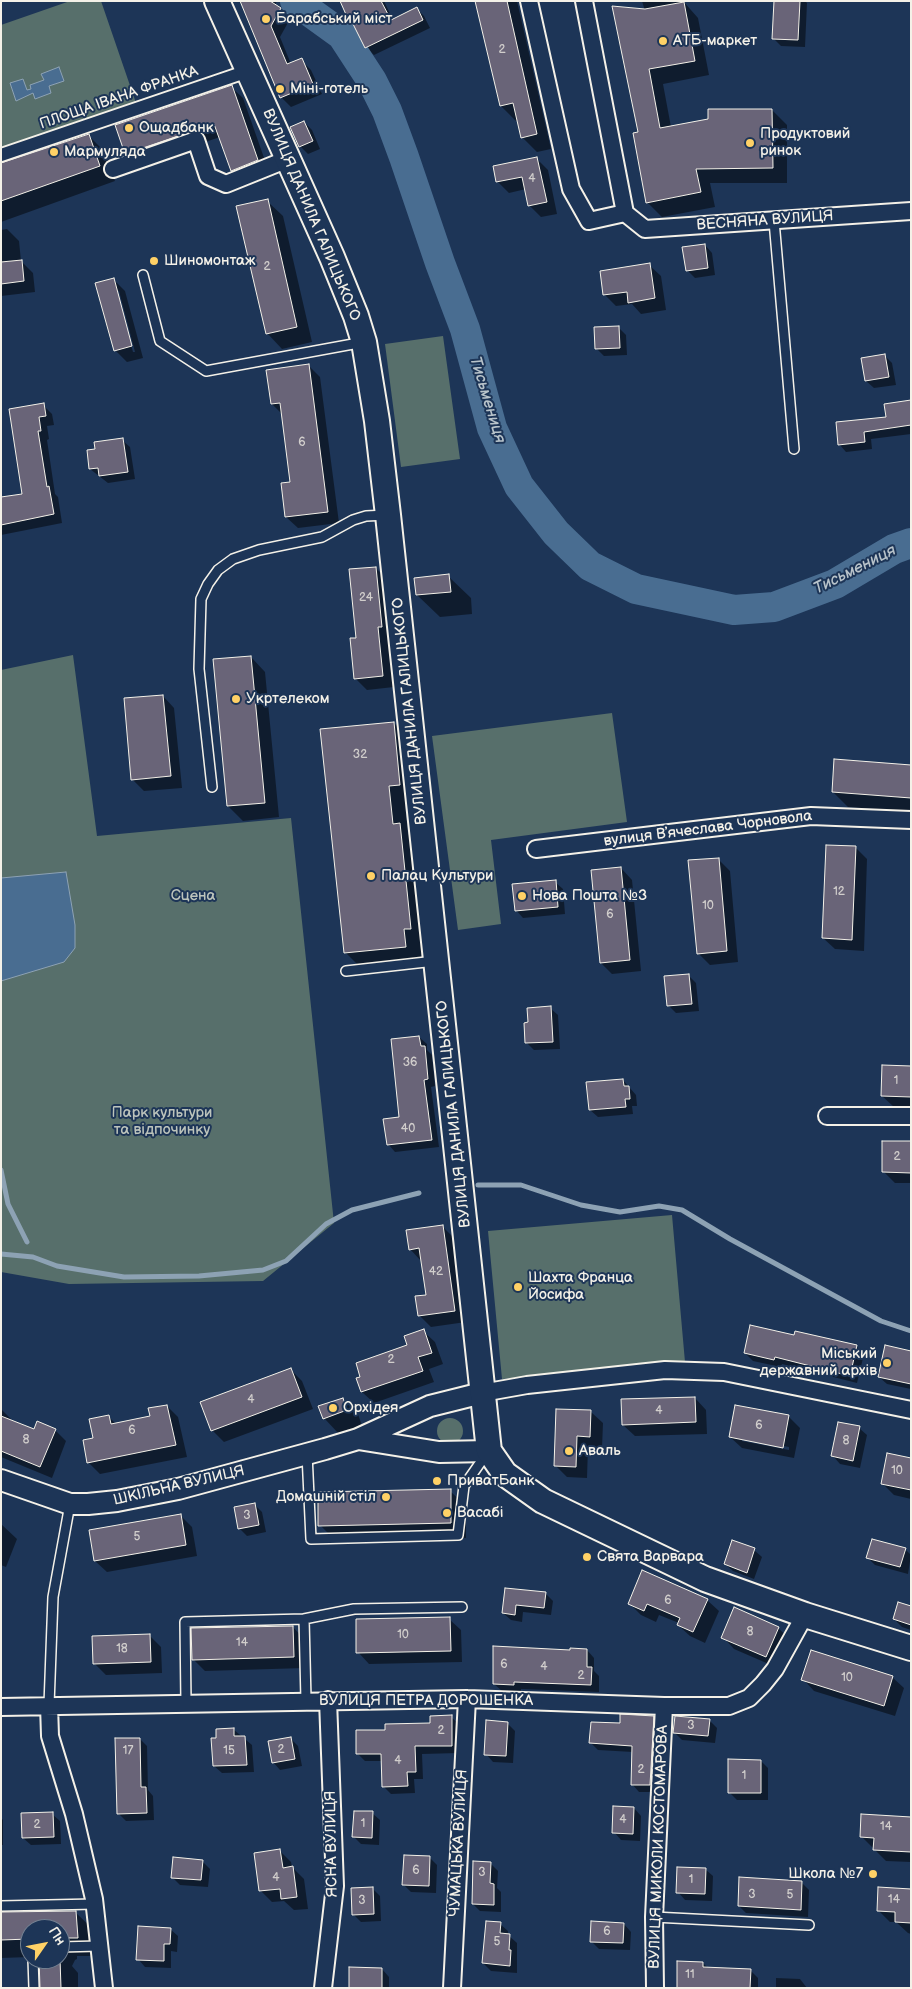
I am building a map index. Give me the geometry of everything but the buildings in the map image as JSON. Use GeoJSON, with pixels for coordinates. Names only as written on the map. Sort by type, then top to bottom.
{"type":"FeatureCollection","features":[{"type":"Feature","properties":{"kind":"main road","name":"ВУЛИЦЯ ДАНИЛА ГАЛИЦЬКОГО"},"geometry":{"type":"LineString","coordinates":[[217,1],[332,256],[356,316],[364,342],[377,421],[388,515],[489,1451]]}},
{"type":"Feature","properties":{"kind":"main road"},"geometry":{"type":"LineString","coordinates":[[489,1451],[505,1474],[543,1501],[705,1578],[805,1614],[911,1648]]}},
{"type":"Feature","properties":{"kind":"street"},"geometry":{"type":"LineString","coordinates":[[529,1],[571,190],[588,220],[625,213],[584,1]]}},
{"type":"Feature","properties":{"kind":"street","name":"ПЛОЩА ІВАНА ФРАНКА"},"geometry":{"type":"LineString","coordinates":[[1,155],[248,71]]}},
{"type":"Feature","properties":{"kind":"street"},"geometry":{"type":"LineString","coordinates":[[114,169],[196,140],[208,176],[226,184],[288,159]]}},
{"type":"Feature","properties":{"kind":"street","name":"ВЕСНЯНА ВУЛИЦЯ"},"geometry":{"type":"LineString","coordinates":[[625,213],[645,229],[911,211]]}},
{"type":"Feature","properties":{"kind":"street","name":"вулиця Вʼячеслава Чорновола"},"geometry":{"type":"LineString","coordinates":[[536,849],[811,816],[911,820]]}},
{"type":"Feature","properties":{"kind":"street"},"geometry":{"type":"LineString","coordinates":[[827,1116],[911,1116]]}},
{"type":"Feature","properties":{"kind":"street"},"geometry":{"type":"LineString","coordinates":[[482,1393],[527,1385],[675,1370],[724,1372],[911,1410]]}},
{"type":"Feature","properties":{"kind":"street","name":"ШКІЛЬНА ВУЛИЦЯ"},"geometry":{"type":"LineString","coordinates":[[1,1480],[70,1504],[117,1501],[178,1489],[358,1439],[430,1406],[482,1393]]}},
{"type":"Feature","properties":{"kind":"street","name":"ШКІЛЬНА ВУЛИЦЯ"},"geometry":{"type":"LineString","coordinates":[[358,1439],[439,1452],[489,1451]]}},
{"type":"Feature","properties":{"kind":"street","name":"ВУЛИЦЯ ПЕТРА ДОРОШЕНКА"},"geometry":{"type":"LineString","coordinates":[[1,1707],[306,1700],[467,1699],[664,1706],[729,1706],[749,1698],[763,1684],[775,1669],[805,1614]]}},
{"type":"Feature","properties":{"kind":"street","name":"ЧУМАЦЬКА ВУЛИЦЯ"},"geometry":{"type":"LineString","coordinates":[[452,1988],[467,1699]]}},
{"type":"Feature","properties":{"kind":"street","name":"ЯСНА ВУЛИЦЯ"},"geometry":{"type":"LineString","coordinates":[[323,1988],[335,1886],[328,1700]]}},
{"type":"Feature","properties":{"kind":"street"},"geometry":{"type":"LineString","coordinates":[[49,1705],[50,1736],[74,1814],[95,1904],[104,1988]]}},
{"type":"Feature","properties":{"kind":"street","name":"ВУЛИЦЯ МИКОЛИ КОСТОМАРОВА"},"geometry":{"type":"LineString","coordinates":[[655,1988],[654,1917],[664,1706]]}},
{"type":"Feature","properties":{"kind":"lane"},"geometry":{"type":"LineString","coordinates":[[774,220],[794,449]]}},
{"type":"Feature","properties":{"kind":"lane"},"geometry":{"type":"LineString","coordinates":[[143,275],[160,341],[206,371],[364,342]]}},
{"type":"Feature","properties":{"kind":"lane"},"geometry":{"type":"LineString","coordinates":[[212,787],[199,669],[201,599],[208,584],[218,570],[232,559],[259,550],[322,537],[353,520],[366,516],[388,515]]}},
{"type":"Feature","properties":{"kind":"lane"},"geometry":{"type":"LineString","coordinates":[[346,970],[437,960]]}},
{"type":"Feature","properties":{"kind":"lane"},"geometry":{"type":"LineString","coordinates":[[307,1454],[311,1539],[458,1535],[464,1486],[489,1451]]}},
{"type":"Feature","properties":{"kind":"lane"},"geometry":{"type":"LineString","coordinates":[[49,1705],[53,1597],[70,1504]]}},
{"type":"Feature","properties":{"kind":"lane"},"geometry":{"type":"LineString","coordinates":[[186,1703],[185,1622],[304,1619],[354,1609],[462,1607]]}},
{"type":"Feature","properties":{"kind":"lane"},"geometry":{"type":"LineString","coordinates":[[304,1619],[306,1700]]}},
{"type":"Feature","properties":{"kind":"lane"},"geometry":{"type":"LineString","coordinates":[[1,1906],[95,1904]]}},
{"type":"Feature","properties":{"kind":"lane"},"geometry":{"type":"LineString","coordinates":[[654,1917],[809,1925]]}},
{"type":"Feature","properties":{"kind":"lane"},"geometry":{"type":"LineString","coordinates":[[70,1947],[99,1946]]}},
{"type":"Feature","properties":{"kind":"lane"},"geometry":{"type":"LineString","coordinates":[[33,1969],[34,1988]]}},
{"type":"Feature","properties":{"kind":"green space"},"geometry":{"type":"Polygon","coordinates":[[[70,1],[101,1],[136,103],[1,149],[1,25],[70,1]]]}},
{"type":"Feature","properties":{"kind":"green space"},"geometry":{"type":"Polygon","coordinates":[[[443,336],[460,459],[401,467],[385,344],[443,336]]]}},
{"type":"Feature","properties":{"kind":"green space","name":"Парк культури та відпочинку"},"geometry":{"type":"Polygon","coordinates":[[[73,655],[97,836],[291,818],[334,1223],[263,1281],[69,1284],[1,1272],[1,670],[73,655]]]}},
{"type":"Feature","properties":{"kind":"green space"},"geometry":{"type":"Polygon","coordinates":[[[612,713],[627,822],[491,840],[501,924],[458,930],[432,736],[612,713]]]}},
{"type":"Feature","properties":{"kind":"green space"},"geometry":{"type":"Polygon","coordinates":[[[672,1215],[685,1362],[502,1379],[488,1231],[672,1215]]]}},
{"type":"Feature","properties":{"kind":"green space"},"geometry":{"type":"Polygon","coordinates":[[[450,1418],[459,1422],[463,1431],[459,1440],[450,1444],[441,1440],[437,1431],[441,1422],[450,1418]]]}},
{"type":"Feature","properties":{"kind":"water"},"geometry":{"type":"Polygon","coordinates":[[[59,67],[64,81],[49,86],[51,93],[35,99],[33,93],[16,101],[10,83],[23,79],[27,90],[31,89],[30,85],[44,80],[41,74],[59,67]]]}},
{"type":"Feature","properties":{"kind":"water"},"geometry":{"type":"Polygon","coordinates":[[[66,872],[75,925],[75,948],[64,962],[1,981],[1,878],[66,872]]]}},
{"type":"Feature","properties":{"kind":"waterway","name":"Тисьмениця"},"geometry":{"type":"LineString","coordinates":[[295,1],[342,35],[372,81],[387,111],[465,329],[492,428],[519,486],[556,533],[590,566],[636,589],[734,610],[774,607],[835,584],[894,549],[911,543]]}},
{"type":"Feature","properties":{"kind":"waterway"},"geometry":{"type":"LineString","coordinates":[[1,1170],[8,1204],[27,1242]]}},
{"type":"Feature","properties":{"kind":"waterway"},"geometry":{"type":"LineString","coordinates":[[478,1185],[521,1185],[581,1205],[620,1212],[659,1206],[682,1210],[730,1239],[881,1321],[911,1331]]}},
{"type":"Feature","properties":{"kind":"waterway"},"geometry":{"type":"LineString","coordinates":[[1,1254],[33,1257],[57,1266],[124,1277],[199,1276],[263,1270],[286,1261],[326,1224],[352,1210],[419,1193]]}},
{"type":"Feature","properties":{"kind":"place","name":"Барабський міст"},"geometry":{"type":"Point","coordinates":[266,19]}},
{"type":"Feature","properties":{"kind":"place","name":"АТБ-маркет"},"geometry":{"type":"Point","coordinates":[663,41]}},
{"type":"Feature","properties":{"kind":"place","name":"Міні-готель"},"geometry":{"type":"Point","coordinates":[280,89]}},
{"type":"Feature","properties":{"kind":"place","name":"Ощадбанк"},"geometry":{"type":"Point","coordinates":[129,128]}},
{"type":"Feature","properties":{"kind":"place","name":"Продуктовий ринок"},"geometry":{"type":"Point","coordinates":[750,143]}},
{"type":"Feature","properties":{"kind":"place","name":"Мармуляда"},"geometry":{"type":"Point","coordinates":[54,152]}},
{"type":"Feature","properties":{"kind":"place","name":"Шиномонтаж"},"geometry":{"type":"Point","coordinates":[154,261]}},
{"type":"Feature","properties":{"kind":"place","name":"Укртелеком"},"geometry":{"type":"Point","coordinates":[236,699]}},
{"type":"Feature","properties":{"kind":"place","name":"Палац Культури"},"geometry":{"type":"Point","coordinates":[371,876]}},
{"type":"Feature","properties":{"kind":"place","name":"Нова Пошта №3"},"geometry":{"type":"Point","coordinates":[522,896]}},
{"type":"Feature","properties":{"kind":"place","name":"Шахта Франца Йосифа"},"geometry":{"type":"Point","coordinates":[518,1287]}},
{"type":"Feature","properties":{"kind":"place","name":"Міський державний архів"},"geometry":{"type":"Point","coordinates":[887,1363]}},
{"type":"Feature","properties":{"kind":"place","name":"Орхідея"},"geometry":{"type":"Point","coordinates":[333,1408]}},
{"type":"Feature","properties":{"kind":"place","name":"Аваль"},"geometry":{"type":"Point","coordinates":[569,1451]}},
{"type":"Feature","properties":{"kind":"place","name":"ПриватБанк"},"geometry":{"type":"Point","coordinates":[437,1481]}},
{"type":"Feature","properties":{"kind":"place","name":"Домашній стіл"},"geometry":{"type":"Point","coordinates":[386,1497]}},
{"type":"Feature","properties":{"kind":"place","name":"Васабі"},"geometry":{"type":"Point","coordinates":[447,1513]}},
{"type":"Feature","properties":{"kind":"place","name":"Свята Варвара"},"geometry":{"type":"Point","coordinates":[587,1557]}},
{"type":"Feature","properties":{"kind":"place","name":"Школа №7"},"geometry":{"type":"Point","coordinates":[873,1874]}},
{"type":"Feature","properties":{"kind":"park label","name":"Сцена"},"geometry":{"type":"Point","coordinates":[193,896]}}]}
